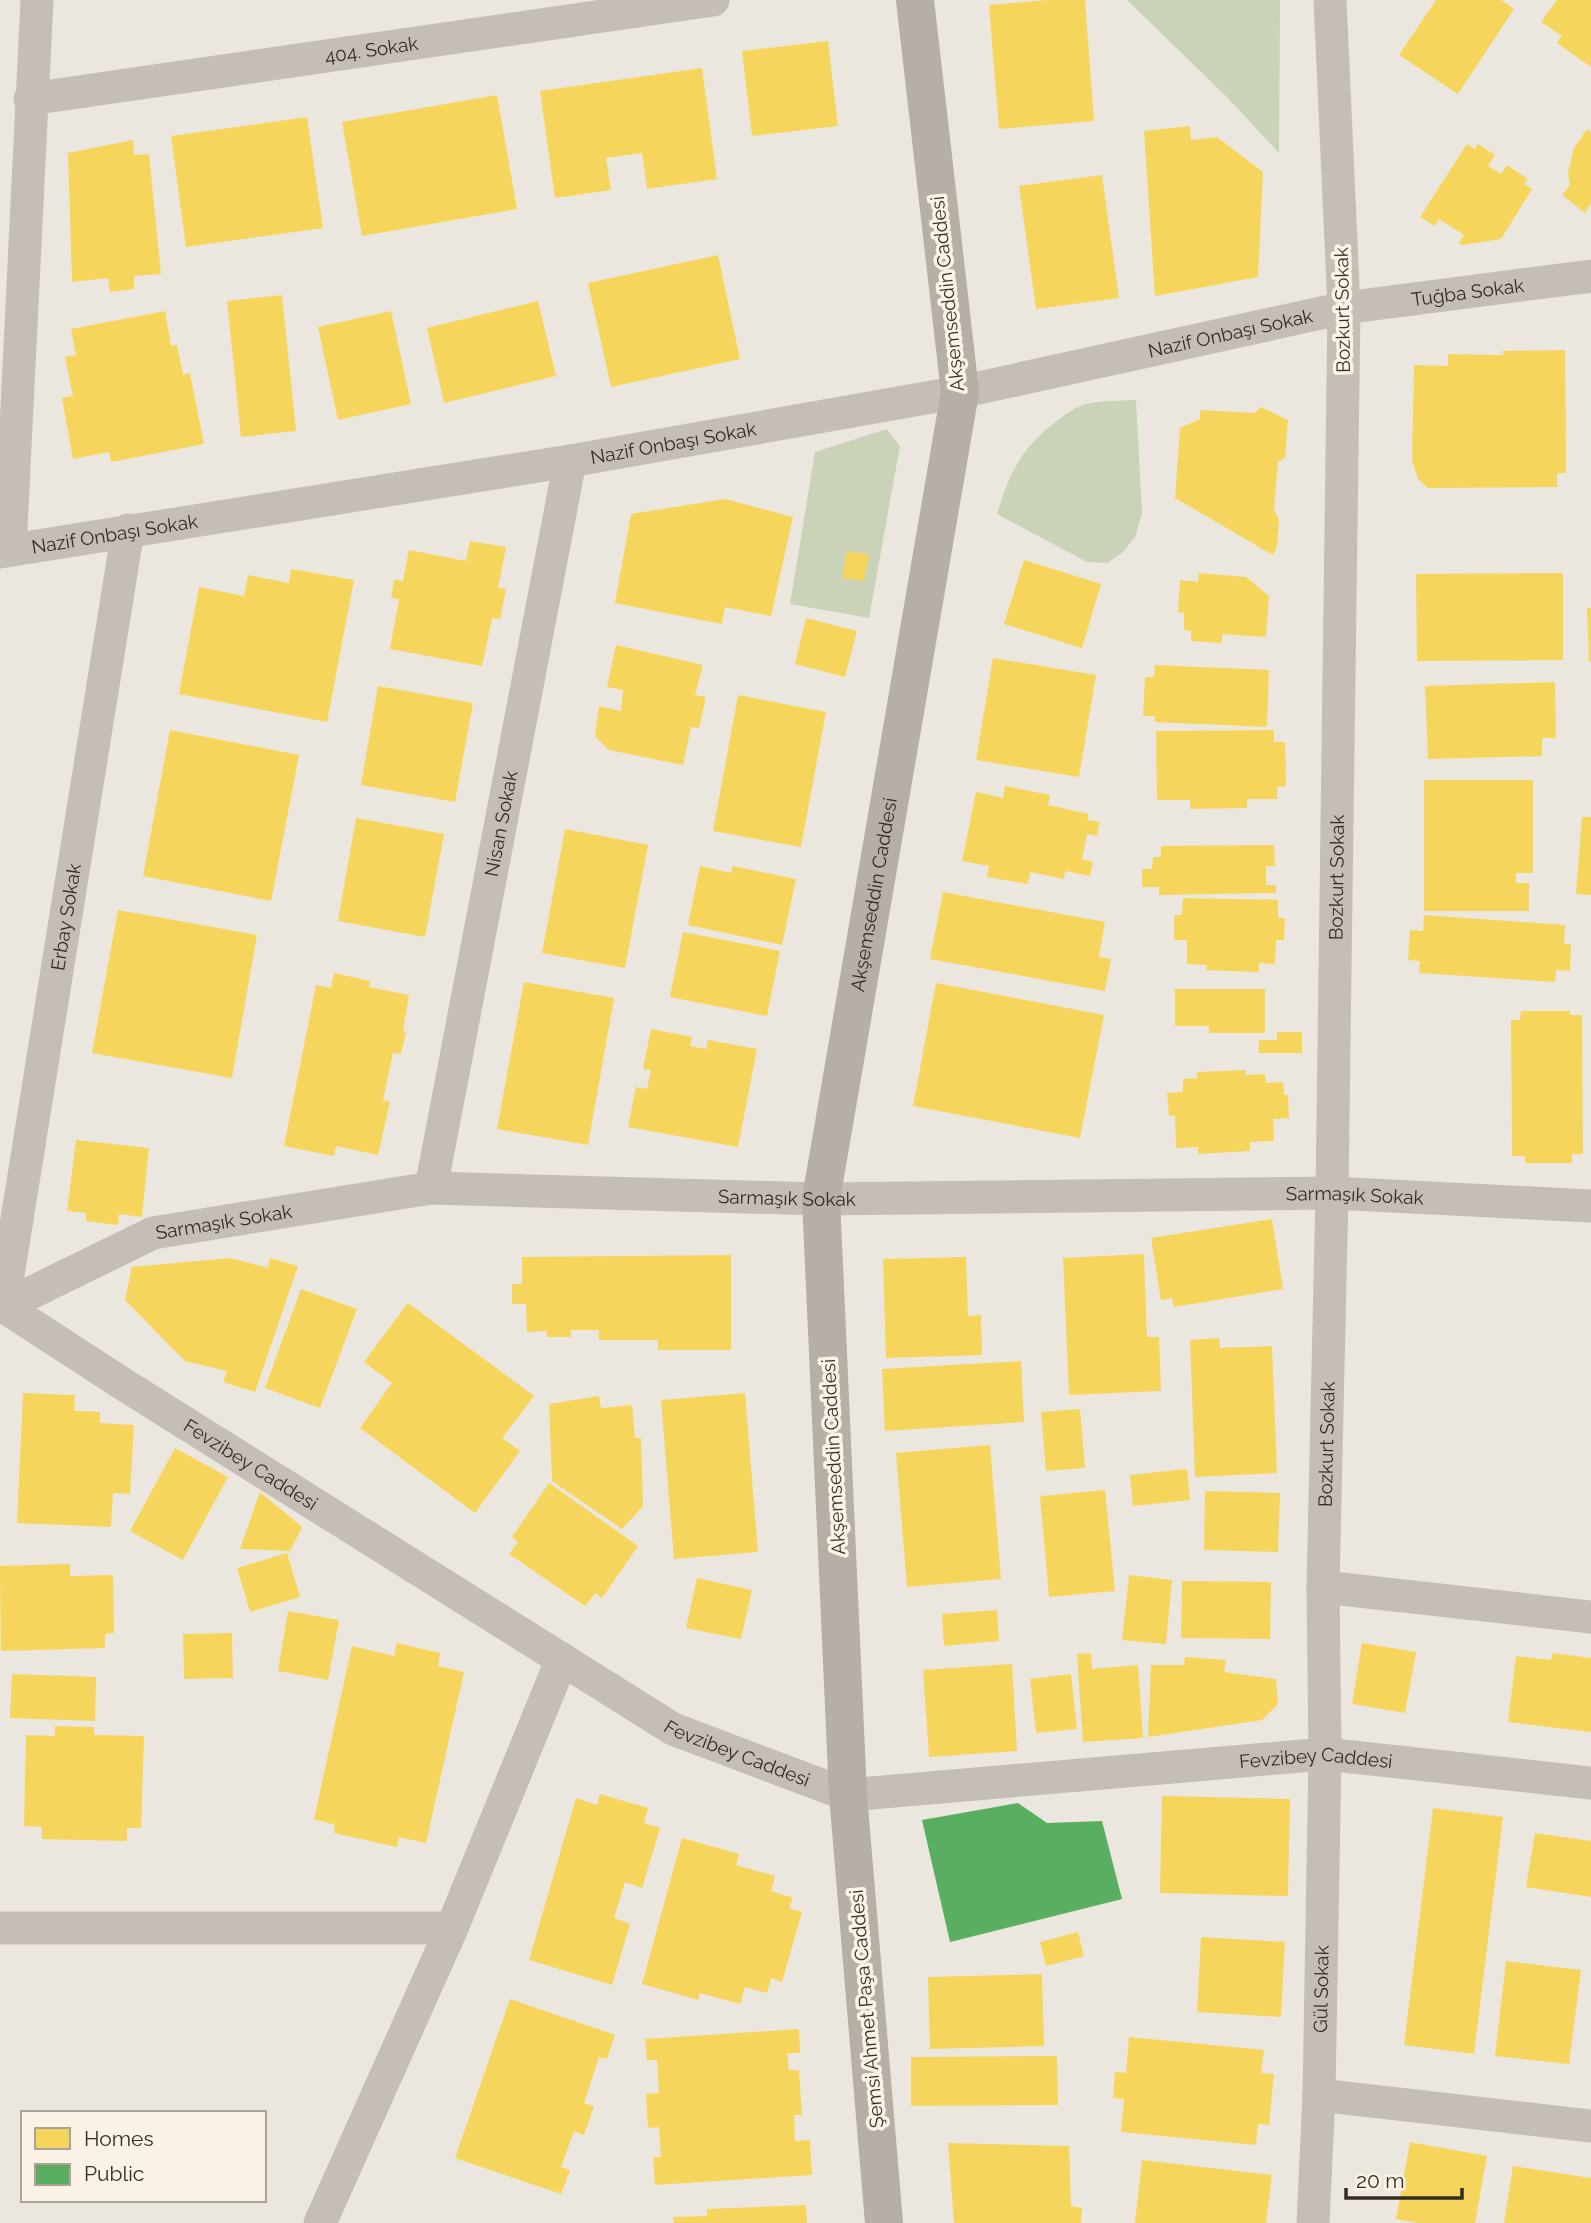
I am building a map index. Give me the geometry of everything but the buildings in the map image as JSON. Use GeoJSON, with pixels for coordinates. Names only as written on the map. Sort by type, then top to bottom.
{"type":"FeatureCollection","features":[{"type":"Feature","properties":{"kind":"main road","name":"Akşemseddin Caddesi"},"geometry":{"type":"LineString","coordinates":[[848,1795],[821,1199],[960,392],[915,0]]}},
{"type":"Feature","properties":{"kind":"main road","name":"Şemsi Ahmet Paşa Caddesi"},"geometry":{"type":"LineString","coordinates":[[848,1795],[884,2223]]}},
{"type":"Feature","properties":{"kind":"street"},"geometry":{"type":"LineString","coordinates":[[5,551],[37,0]]}},
{"type":"Feature","properties":{"kind":"street","name":"404. Sokak"},"geometry":{"type":"LineString","coordinates":[[30,99],[713,0]]}},
{"type":"Feature","properties":{"kind":"street","name":"Bozkurt Sokak"},"geometry":{"type":"LineString","coordinates":[[1325,1754],[1323,1587],[1332,1193],[1344,308],[1330,0]]}},
{"type":"Feature","properties":{"kind":"street","name":"Tuğba Sokak"},"geometry":{"type":"LineString","coordinates":[[1344,308],[1591,276]]}},
{"type":"Feature","properties":{"kind":"street","name":"Nazif Onbaşı Sokak"},"geometry":{"type":"LineString","coordinates":[[5,551],[570,461],[960,392],[1344,308]]}},
{"type":"Feature","properties":{"kind":"street","name":"Nisan Sokak"},"geometry":{"type":"LineString","coordinates":[[431,1188],[570,461]]}},
{"type":"Feature","properties":{"kind":"street","name":"Erbay Sokak"},"geometry":{"type":"LineString","coordinates":[[2,1307],[128,530]]}},
{"type":"Feature","properties":{"kind":"street","name":"Sarmaşık Sokak"},"geometry":{"type":"LineString","coordinates":[[2,1307],[153,1233],[431,1188],[821,1199],[1332,1193],[1591,1206]]}},
{"type":"Feature","properties":{"kind":"street","name":"Fevzibey Caddesi"},"geometry":{"type":"LineString","coordinates":[[2,1307],[673,1729],[848,1795],[1325,1754],[1591,1783]]}},
{"type":"Feature","properties":{"kind":"street"},"geometry":{"type":"LineString","coordinates":[[1323,1587],[1591,1617]]}},
{"type":"Feature","properties":{"kind":"street"},"geometry":{"type":"LineString","coordinates":[[320,2223],[452,1928],[562,1659]]}},
{"type":"Feature","properties":{"kind":"street","name":"Gül Sokak"},"geometry":{"type":"LineString","coordinates":[[1313,2223],[1319,2095],[1325,1754]]}},
{"type":"Feature","properties":{"kind":"street"},"geometry":{"type":"LineString","coordinates":[[0,1928],[452,1928]]}},
{"type":"Feature","properties":{"kind":"street"},"geometry":{"type":"LineString","coordinates":[[1319,2095],[1591,2126]]}},
{"type":"Feature","properties":{"kind":"green space"},"geometry":{"type":"Polygon","coordinates":[[[1127,0],[1280,0],[1279,153],[1227,97],[1127,0]]]}},
{"type":"Feature","properties":{"kind":"green space"},"geometry":{"type":"Polygon","coordinates":[[[1136,400],[1142,513],[1135,537],[1123,552],[1107,563],[1087,562],[997,514],[1019,461],[1046,430],[1083,405],[1136,400]]]}},
{"type":"Feature","properties":{"kind":"green space"},"geometry":{"type":"Polygon","coordinates":[[[887,429],[900,446],[869,618],[790,604],[815,452],[887,429]]]}}]}
